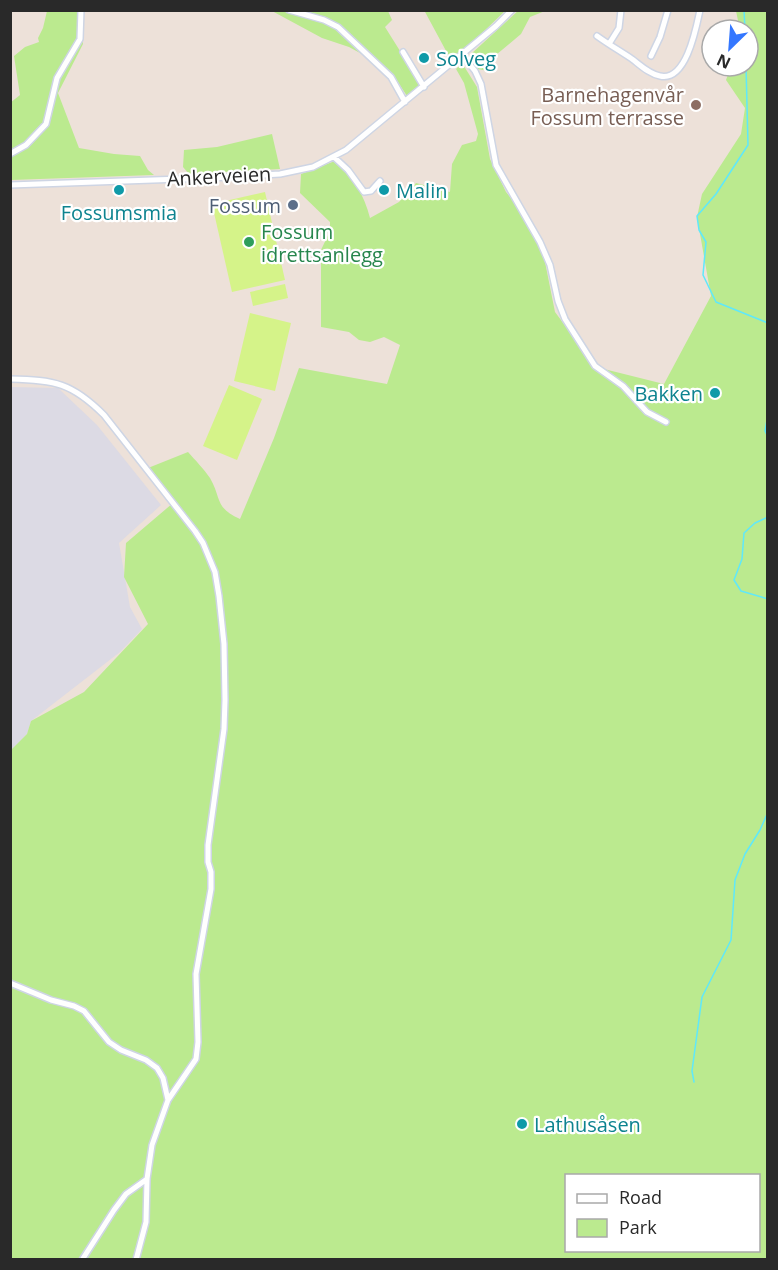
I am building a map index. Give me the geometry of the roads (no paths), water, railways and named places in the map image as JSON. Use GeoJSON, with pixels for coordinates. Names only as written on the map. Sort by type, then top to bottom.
{"type":"FeatureCollection","features":[{"type":"Feature","properties":{"kind":"street"},"geometry":{"type":"LineString","coordinates":[[10,154],[26,145],[46,124],[57,78],[80,39],[81,10]]}},
{"type":"Feature","properties":{"kind":"street"},"geometry":{"type":"LineString","coordinates":[[289,10],[324,20],[338,27],[391,77],[405,102]]}},
{"type":"Feature","properties":{"kind":"street","name":"Ankerveien"},"geometry":{"type":"LineString","coordinates":[[10,185],[280,174],[310,168],[334,157],[405,102],[512,10]]}},
{"type":"Feature","properties":{"kind":"street"},"geometry":{"type":"LineString","coordinates":[[609,44],[619,28],[621,10]]}},
{"type":"Feature","properties":{"kind":"street"},"geometry":{"type":"LineString","coordinates":[[651,56],[660,37],[668,10]]}},
{"type":"Feature","properties":{"kind":"street"},"geometry":{"type":"LineString","coordinates":[[597,36],[654,74],[670,76],[682,64],[693,37],[700,10]]}},
{"type":"Feature","properties":{"kind":"street"},"geometry":{"type":"LineString","coordinates":[[403,52],[424,87]]}},
{"type":"Feature","properties":{"kind":"street"},"geometry":{"type":"LineString","coordinates":[[462,55],[475,71],[481,84],[491,146],[499,170],[540,242],[552,272],[558,301],[565,319],[595,366],[623,386],[647,412],[666,422]]}},
{"type":"Feature","properties":{"kind":"street"},"geometry":{"type":"LineString","coordinates":[[334,157],[348,170],[364,192],[371,191],[380,181]]}},
{"type":"Feature","properties":{"kind":"street"},"geometry":{"type":"LineString","coordinates":[[10,380],[42,380],[61,384],[89,400],[104,415],[203,543],[215,572],[219,596],[224,644],[224,729],[208,845],[208,862],[212,872],[196,974],[198,1042],[196,1059],[168,1100],[152,1145],[147,1179],[146,1222],[136,1260]]}},
{"type":"Feature","properties":{"kind":"street"},"geometry":{"type":"LineString","coordinates":[[10,983],[84,1011],[109,1042],[157,1068],[163,1078],[168,1100]]}},
{"type":"Feature","properties":{"kind":"street"},"geometry":{"type":"LineString","coordinates":[[82,1260],[126,1194],[147,1179]]}},
{"type":"Feature","properties":{"kind":"waterway"},"geometry":{"type":"LineString","coordinates":[[744,10],[744,18]]}},
{"type":"Feature","properties":{"kind":"waterway"},"geometry":{"type":"LineString","coordinates":[[746,78],[748,145],[716,194],[697,216],[699,230],[706,242],[703,275],[716,302],[768,323]]}},
{"type":"Feature","properties":{"kind":"waterway"},"geometry":{"type":"LineString","coordinates":[[768,415],[765,431],[768,437]]}},
{"type":"Feature","properties":{"kind":"waterway"},"geometry":{"type":"LineString","coordinates":[[768,517],[755,523],[744,533],[742,559],[734,580],[741,591],[768,599]]}},
{"type":"Feature","properties":{"kind":"waterway"},"geometry":{"type":"LineString","coordinates":[[694,1082],[692,1071],[702,997],[731,940],[735,880],[745,854],[768,812]]}},
{"type":"Feature","properties":{"kind":"place","name":"Solveg"},"geometry":{"type":"Point","coordinates":[424,58]}},
{"type":"Feature","properties":{"kind":"place","name":"Barnehagenvår Fossum terrasse"},"geometry":{"type":"Point","coordinates":[696,105]}},
{"type":"Feature","properties":{"kind":"place","name":"Fossumsmia"},"geometry":{"type":"Point","coordinates":[119,190]}},
{"type":"Feature","properties":{"kind":"place","name":"Malin"},"geometry":{"type":"Point","coordinates":[384,190]}},
{"type":"Feature","properties":{"kind":"place","name":"Fossum"},"geometry":{"type":"Point","coordinates":[293,205]}},
{"type":"Feature","properties":{"kind":"place","name":"Fossum idrettsanlegg"},"geometry":{"type":"Point","coordinates":[249,242]}},
{"type":"Feature","properties":{"kind":"place","name":"Bakken"},"geometry":{"type":"Point","coordinates":[715,393]}},
{"type":"Feature","properties":{"kind":"place","name":"Lathusåsen"},"geometry":{"type":"Point","coordinates":[522,1124]}}]}
